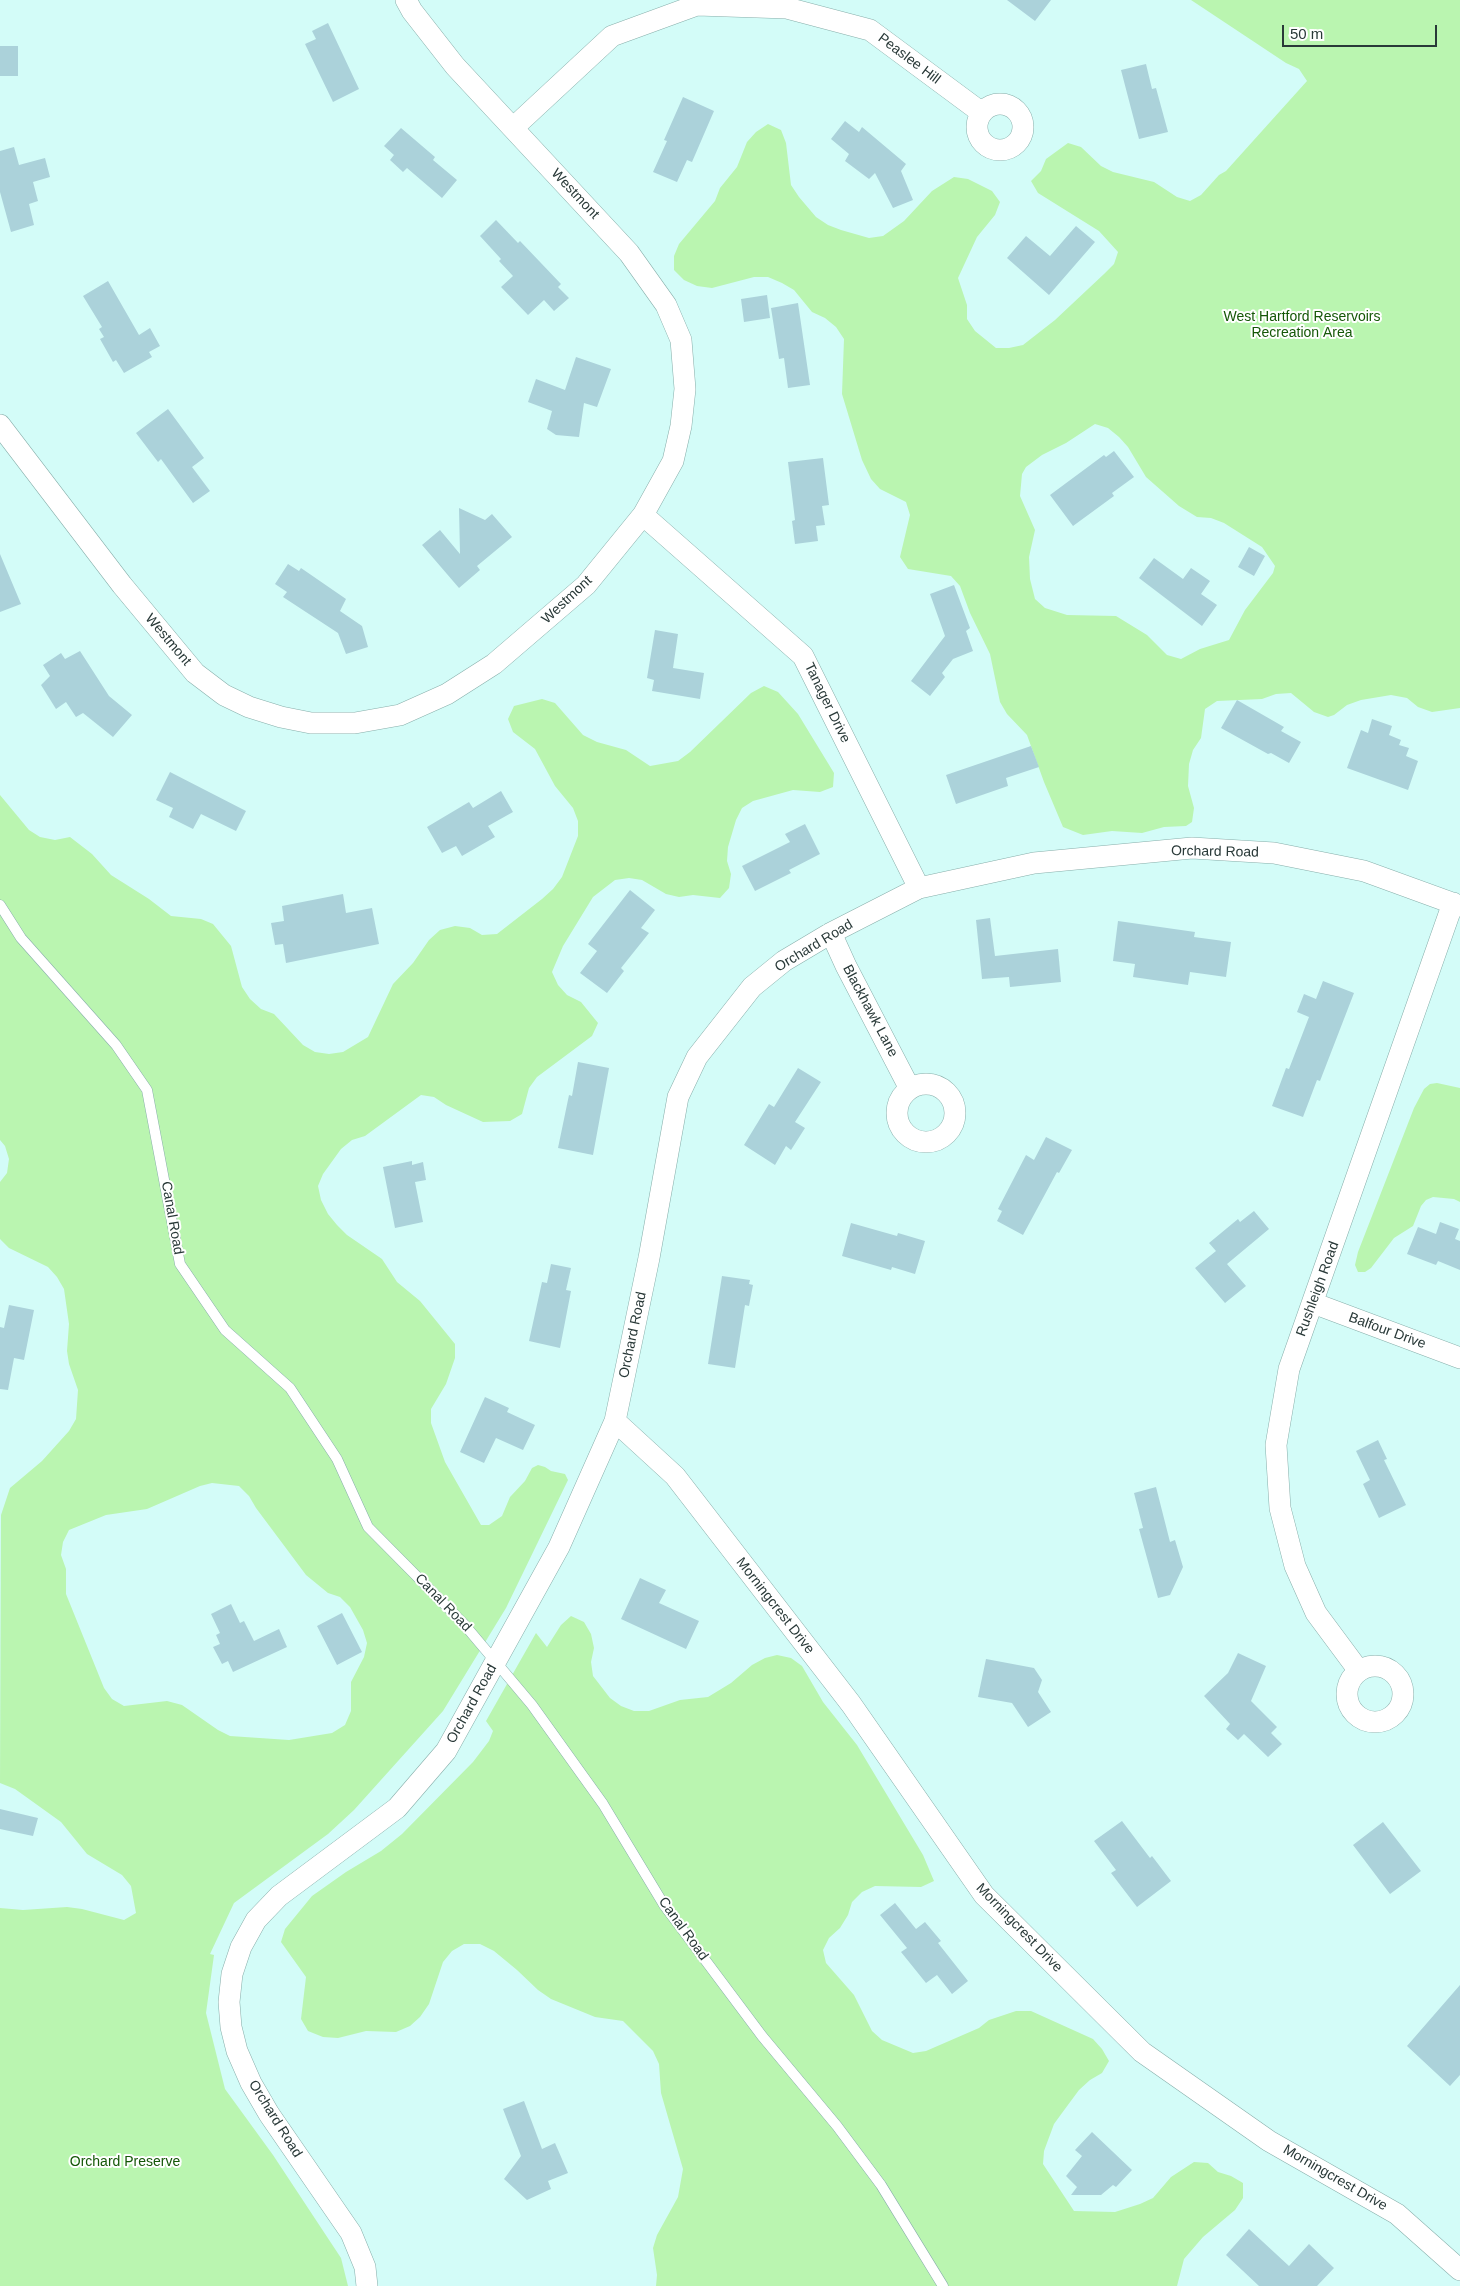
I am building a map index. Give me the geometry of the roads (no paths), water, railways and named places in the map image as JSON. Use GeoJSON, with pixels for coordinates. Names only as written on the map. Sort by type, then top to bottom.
{"type":"FeatureCollection","features":[{"type":"Feature","properties":{"kind":"street","name":"Westmont"},"geometry":{"type":"LineString","coordinates":[[0,425],[122,585],[195,673],[224,695],[249,707],[281,717],[311,723],[355,723],[400,715],[447,694],[494,664],[586,585],[643,515],[673,462],[681,426],[685,389],[681,340],[666,306],[629,253],[455,66],[412,11],[406,0]]}},
{"type":"Feature","properties":{"kind":"street","name":"Peaslee Hill"},"geometry":{"type":"LineString","coordinates":[[513,128],[612,36],[697,5],[787,8],[870,30],[982,113]]}},
{"type":"Feature","properties":{"kind":"street","name":"Tanager Drive"},"geometry":{"type":"LineString","coordinates":[[643,515],[804,656],[919,888]]}},
{"type":"Feature","properties":{"kind":"street","name":"Orchard Road"},"geometry":{"type":"LineString","coordinates":[[368,2286],[365,2267],[351,2233],[269,2114],[251,2083],[237,2051],[231,2027],[229,2002],[232,1974],[241,1947],[256,1920],[279,1896],[397,1808],[446,1751],[559,1547],[615,1420],[649,1258],[678,1097],[696,1056],[752,987],[784,961],[831,933],[919,888],[1034,863],[1192,848],[1274,853],[1364,871],[1456,905]]}},
{"type":"Feature","properties":{"kind":"street","name":"Rushleigh Road"},"geometry":{"type":"LineString","coordinates":[[1359,1671],[1316,1613],[1295,1566],[1280,1508],[1276,1445],[1289,1369],[1456,905]]}},
{"type":"Feature","properties":{"kind":"street","name":"Blackhawk Lane"},"geometry":{"type":"LineString","coordinates":[[831,933],[846,966],[910,1088]]}},
{"type":"Feature","properties":{"kind":"street","name":"Balfour Drive"},"geometry":{"type":"LineString","coordinates":[[1313,1303],[1460,1358]]}},
{"type":"Feature","properties":{"kind":"street","name":"Morningcrest Drive"},"geometry":{"type":"LineString","coordinates":[[615,1420],[675,1476],[851,1704],[991,1902],[1142,2052],[1269,2141],[1397,2214],[1460,2270]]}},
{"type":"Feature","properties":{"kind":"lane","name":"Canal Road"},"geometry":{"type":"LineString","coordinates":[[0,905],[21,938],[116,1045],[147,1090],[180,1264],[225,1330],[290,1388],[337,1459],[368,1526],[463,1623],[532,1704],[598,1797],[664,1905],[762,2036],[837,2126],[881,2185],[943,2286]]}},
{"type":"Feature","properties":{"kind":"park label","name":"West Hartford Reservoirs Recreation Area"},"geometry":{"type":"Point","coordinates":[1302,326]}},
{"type":"Feature","properties":{"kind":"park label","name":"Orchard Preserve"},"geometry":{"type":"Point","coordinates":[125,2162]}}]}
